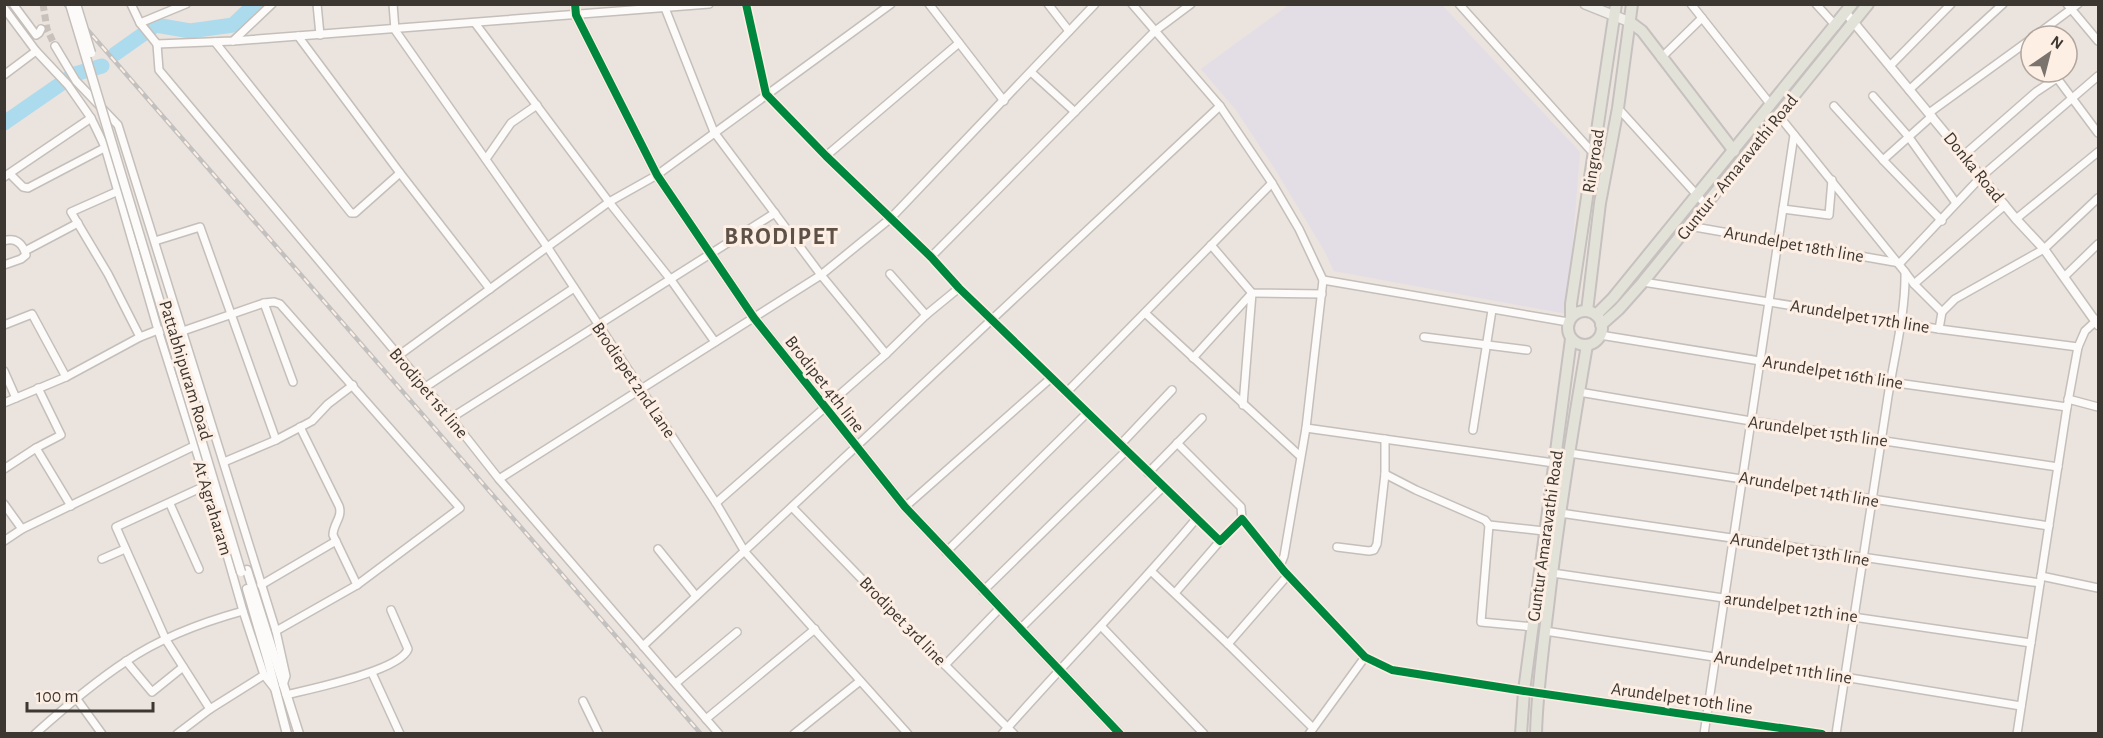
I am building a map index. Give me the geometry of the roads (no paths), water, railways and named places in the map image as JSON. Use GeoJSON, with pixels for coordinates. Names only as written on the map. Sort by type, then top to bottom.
{"type":"FeatureCollection","features":[{"type":"Feature","properties":{"kind":"main road"},"geometry":{"type":"LineString","coordinates":[[1585,4],[1616,10],[1642,32],[1734,151]]}},
{"type":"Feature","properties":{"kind":"main road","name":"Ringroad"},"geometry":{"type":"LineString","coordinates":[[1596,322],[1600,203],[1618,108],[1632,4]]}},
{"type":"Feature","properties":{"kind":"main road","name":"Guntur - Amaravathi Road"},"geometry":{"type":"LineString","coordinates":[[1596,322],[1619,309],[1643,282],[1868,4]]}},
{"type":"Feature","properties":{"kind":"main road","name":"Guntur - Amaravathi Road"},"geometry":{"type":"LineString","coordinates":[[1596,322],[1613,298],[1849,9]]}},
{"type":"Feature","properties":{"kind":"main road","name":"Ringroad"},"geometry":{"type":"LineString","coordinates":[[1570,320],[1616,10]]}},
{"type":"Feature","properties":{"kind":"main road"},"geometry":{"type":"LineString","coordinates":[[1576,313],[1596,322],[1593,343],[1581,345],[1571,339],[1568,334],[1570,320],[1576,313]]}},
{"type":"Feature","properties":{"kind":"main road","name":"Guntur Amaravathi Road"},"geometry":{"type":"LineString","coordinates":[[1521,734],[1524,691],[1544,531],[1571,339]]}},
{"type":"Feature","properties":{"kind":"main road"},"geometry":{"type":"LineString","coordinates":[[1536,734],[1537,693],[1552,571],[1587,345]]}},
{"type":"Feature","properties":{"kind":"street"},"geometry":{"type":"LineString","coordinates":[[13,4],[36,35],[41,29]]}},
{"type":"Feature","properties":{"kind":"street","name":"Pattabhipuram Road"},"geometry":{"type":"LineString","coordinates":[[70,4],[279,687],[287,734]]}},
{"type":"Feature","properties":{"kind":"street","name":"Pattabhipuram Road"},"geometry":{"type":"LineString","coordinates":[[76,4],[244,571]]}},
{"type":"Feature","properties":{"kind":"street"},"geometry":{"type":"LineString","coordinates":[[131,4],[142,26],[157,44],[395,30],[709,4]]}},
{"type":"Feature","properties":{"kind":"street"},"geometry":{"type":"LineString","coordinates":[[142,26],[186,4]]}},
{"type":"Feature","properties":{"kind":"street"},"geometry":{"type":"LineString","coordinates":[[233,41],[272,4]]}},
{"type":"Feature","properties":{"kind":"street"},"geometry":{"type":"LineString","coordinates":[[317,4],[320,35]]}},
{"type":"Feature","properties":{"kind":"street"},"geometry":{"type":"LineString","coordinates":[[393,4],[395,30]]}},
{"type":"Feature","properties":{"kind":"street","name":"Brodipet 4th line"},"geometry":{"type":"LineString","coordinates":[[575,4],[576,15],[657,175],[754,318],[905,507],[1120,734]]}},
{"type":"Feature","properties":{"kind":"street"},"geometry":{"type":"LineString","coordinates":[[746,4],[766,94],[826,156],[931,257],[959,288],[1220,541]]}},
{"type":"Feature","properties":{"kind":"street"},"geometry":{"type":"LineString","coordinates":[[399,356],[609,202],[657,175],[891,4]]}},
{"type":"Feature","properties":{"kind":"street"},"geometry":{"type":"LineString","coordinates":[[929,4],[1004,101]]}},
{"type":"Feature","properties":{"kind":"street"},"geometry":{"type":"LineString","coordinates":[[1048,4],[1069,31]]}},
{"type":"Feature","properties":{"kind":"street"},"geometry":{"type":"LineString","coordinates":[[499,479],[821,275],[891,218],[1095,4]]}},
{"type":"Feature","properties":{"kind":"street"},"geometry":{"type":"LineString","coordinates":[[1132,4],[1220,106],[1272,183],[1299,229],[1323,280],[1306,428],[1284,556],[1280,566]]}},
{"type":"Feature","properties":{"kind":"street"},"geometry":{"type":"LineString","coordinates":[[931,257],[1155,31],[1191,4]]}},
{"type":"Feature","properties":{"kind":"street"},"geometry":{"type":"LineString","coordinates":[[1459,4],[1594,154]]}},
{"type":"Feature","properties":{"kind":"street"},"geometry":{"type":"LineString","coordinates":[[1691,4],[1771,105]]}},
{"type":"Feature","properties":{"kind":"street"},"geometry":{"type":"LineString","coordinates":[[1816,4],[1836,26]]}},
{"type":"Feature","properties":{"kind":"street"},"geometry":{"type":"LineString","coordinates":[[1890,66],[1951,4]]}},
{"type":"Feature","properties":{"kind":"street"},"geometry":{"type":"LineString","coordinates":[[1909,90],[2003,4]]}},
{"type":"Feature","properties":{"kind":"street"},"geometry":{"type":"LineString","coordinates":[[2049,24],[2069,7],[2078,4]]}},
{"type":"Feature","properties":{"kind":"street"},"geometry":{"type":"LineString","coordinates":[[2069,7],[2098,41]]}},
{"type":"Feature","properties":{"kind":"street"},"geometry":{"type":"LineString","coordinates":[[665,8],[714,132],[821,275],[885,354]]}},
{"type":"Feature","properties":{"kind":"street","name":"Donka Road"},"geometry":{"type":"LineString","coordinates":[[1849,9],[1854,22],[2016,219],[2044,249],[2098,322]]}},
{"type":"Feature","properties":{"kind":"street"},"geometry":{"type":"LineString","coordinates":[[4,75],[36,51],[6,13]]}},
{"type":"Feature","properties":{"kind":"street"},"geometry":{"type":"LineString","coordinates":[[1661,58],[1702,18]]}},
{"type":"Feature","properties":{"kind":"street"},"geometry":{"type":"LineString","coordinates":[[475,23],[609,202],[671,280],[715,342]]}},
{"type":"Feature","properties":{"kind":"street","name":"Brodiepet 2nd Lane"},"geometry":{"type":"LineString","coordinates":[[395,30],[548,248],[597,326],[716,503],[745,552],[908,734]]}},
{"type":"Feature","properties":{"kind":"street"},"geometry":{"type":"LineString","coordinates":[[298,36],[489,290]]}},
{"type":"Feature","properties":{"kind":"street"},"geometry":{"type":"LineString","coordinates":[[215,42],[351,213],[355,213],[400,173]]}},
{"type":"Feature","properties":{"kind":"street"},"geometry":{"type":"LineString","coordinates":[[826,156],[959,43]]}},
{"type":"Feature","properties":{"kind":"street","name":"Brodipet 1st line"},"geometry":{"type":"LineString","coordinates":[[157,44],[159,70],[451,418],[499,479],[719,734]]}},
{"type":"Feature","properties":{"kind":"street"},"geometry":{"type":"LineString","coordinates":[[56,46],[76,81],[118,125],[276,632],[286,676],[279,687]]}},
{"type":"Feature","properties":{"kind":"street"},"geometry":{"type":"LineString","coordinates":[[1883,160],[1930,114],[2019,48]]}},
{"type":"Feature","properties":{"kind":"street","name":"At Agraharam"},"geometry":{"type":"LineString","coordinates":[[36,51],[68,85],[91,118],[105,147],[243,611],[264,675],[279,687]]}},
{"type":"Feature","properties":{"kind":"street"},"geometry":{"type":"LineString","coordinates":[[1031,72],[1075,112]]}},
{"type":"Feature","properties":{"kind":"street"},"geometry":{"type":"LineString","coordinates":[[1900,263],[1982,176],[2098,76]]}},
{"type":"Feature","properties":{"kind":"street"},"geometry":{"type":"LineString","coordinates":[[1964,155],[2052,80],[2059,78],[2098,133]]}},
{"type":"Feature","properties":{"kind":"street"},"geometry":{"type":"LineString","coordinates":[[1873,96],[1908,136],[1956,203]]}},
{"type":"Feature","properties":{"kind":"street"},"geometry":{"type":"LineString","coordinates":[[486,159],[511,123],[537,105]]}},
{"type":"Feature","properties":{"kind":"street"},"geometry":{"type":"LineString","coordinates":[[643,646],[1220,106]]}},
{"type":"Feature","properties":{"kind":"street"},"geometry":{"type":"LineString","coordinates":[[1834,106],[1941,220]]}},
{"type":"Feature","properties":{"kind":"street"},"geometry":{"type":"LineString","coordinates":[[1618,108],[1706,205]]}},
{"type":"Feature","properties":{"kind":"street"},"geometry":{"type":"LineString","coordinates":[[1779,116],[1900,263],[1914,284],[1942,312]]}},
{"type":"Feature","properties":{"kind":"street"},"geometry":{"type":"LineString","coordinates":[[91,118],[7,175],[28,188],[105,147],[123,140]]}},
{"type":"Feature","properties":{"kind":"street"},"geometry":{"type":"LineString","coordinates":[[1704,734],[1794,135]]}},
{"type":"Feature","properties":{"kind":"street"},"geometry":{"type":"LineString","coordinates":[[2016,219],[2098,152]]}},
{"type":"Feature","properties":{"kind":"street"},"geometry":{"type":"LineString","coordinates":[[1783,209],[1829,215],[1832,180]]}},
{"type":"Feature","properties":{"kind":"street"},"geometry":{"type":"LineString","coordinates":[[1066,393],[1272,183]]}},
{"type":"Feature","properties":{"kind":"street"},"geometry":{"type":"LineString","coordinates":[[117,192],[71,212],[108,274],[140,337]]}},
{"type":"Feature","properties":{"kind":"street"},"geometry":{"type":"LineString","coordinates":[[1939,329],[1942,312],[1955,299],[2044,249],[2098,198]]}},
{"type":"Feature","properties":{"kind":"street"},"geometry":{"type":"LineString","coordinates":[[1914,284],[2005,205]]}},
{"type":"Feature","properties":{"kind":"street"},"geometry":{"type":"LineString","coordinates":[[451,418],[775,213]]}},
{"type":"Feature","properties":{"kind":"street"},"geometry":{"type":"LineString","coordinates":[[25,250],[78,223]]}},
{"type":"Feature","properties":{"kind":"street","name":"Arundelpet 18th line"},"geometry":{"type":"LineString","coordinates":[[1689,226],[1900,263]]}},
{"type":"Feature","properties":{"kind":"street"},"geometry":{"type":"LineString","coordinates":[[155,241],[200,227],[276,440]]}},
{"type":"Feature","properties":{"kind":"street"},"geometry":{"type":"LineString","coordinates":[[4,241],[15,239],[25,250]]}},
{"type":"Feature","properties":{"kind":"street"},"geometry":{"type":"LineString","coordinates":[[2064,277],[2098,244]]}},
{"type":"Feature","properties":{"kind":"street"},"geometry":{"type":"LineString","coordinates":[[1212,245],[1252,293],[1243,405]]}},
{"type":"Feature","properties":{"kind":"street"},"geometry":{"type":"LineString","coordinates":[[4,265],[24,257],[25,250]]}},
{"type":"Feature","properties":{"kind":"street"},"geometry":{"type":"LineString","coordinates":[[1836,734],[1874,501],[1890,382],[1906,295],[1905,272]]}},
{"type":"Feature","properties":{"kind":"street"},"geometry":{"type":"LineString","coordinates":[[891,274],[926,315]]}},
{"type":"Feature","properties":{"kind":"street"},"geometry":{"type":"LineString","coordinates":[[1323,280],[1492,310],[1570,320]]}},
{"type":"Feature","properties":{"kind":"street","name":"Arundelpet 17th line"},"geometry":{"type":"LineString","coordinates":[[1643,282],[1939,329],[2078,347]]}},
{"type":"Feature","properties":{"kind":"street"},"geometry":{"type":"LineString","coordinates":[[424,388],[574,288]]}},
{"type":"Feature","properties":{"kind":"street"},"geometry":{"type":"LineString","coordinates":[[716,503],[959,288]]}},
{"type":"Feature","properties":{"kind":"street"},"geometry":{"type":"LineString","coordinates":[[1193,358],[1252,293],[1322,294]]}},
{"type":"Feature","properties":{"kind":"street"},"geometry":{"type":"LineString","coordinates":[[264,303],[293,382]]}},
{"type":"Feature","properties":{"kind":"street"},"geometry":{"type":"LineString","coordinates":[[4,403],[66,377],[140,337],[158,330],[183,331],[264,303],[280,304],[460,508],[357,585],[276,632]]}},
{"type":"Feature","properties":{"kind":"street"},"geometry":{"type":"LineString","coordinates":[[1473,430],[1492,310]]}},
{"type":"Feature","properties":{"kind":"street"},"geometry":{"type":"LineString","coordinates":[[4,325],[32,314],[66,377]]}},
{"type":"Feature","properties":{"kind":"street"},"geometry":{"type":"LineString","coordinates":[[1145,314],[1300,456]]}},
{"type":"Feature","properties":{"kind":"street","name":"Arundelpet 16th line"},"geometry":{"type":"LineString","coordinates":[[1596,322],[1761,361],[1890,382],[2098,407]]}},
{"type":"Feature","properties":{"kind":"street"},"geometry":{"type":"LineString","coordinates":[[2017,734],[2067,403],[2078,347],[2085,331],[2098,322]]}},
{"type":"Feature","properties":{"kind":"street"},"geometry":{"type":"LineString","coordinates":[[1424,337],[1527,350]]}},
{"type":"Feature","properties":{"kind":"street"},"geometry":{"type":"LineString","coordinates":[[4,371],[16,398]]}},
{"type":"Feature","properties":{"kind":"street"},"geometry":{"type":"LineString","coordinates":[[905,507],[1051,378]]}},
{"type":"Feature","properties":{"kind":"street"},"geometry":{"type":"LineString","coordinates":[[224,462],[276,440],[312,421],[328,404],[353,386]]}},
{"type":"Feature","properties":{"kind":"street"},"geometry":{"type":"LineString","coordinates":[[4,469],[61,435],[38,388]]}},
{"type":"Feature","properties":{"kind":"street"},"geometry":{"type":"LineString","coordinates":[[1120,444],[1172,390]]}},
{"type":"Feature","properties":{"kind":"street","name":"Arundelpet 15th line"},"geometry":{"type":"LineString","coordinates":[[1579,393],[2058,467]]}},
{"type":"Feature","properties":{"kind":"street"},"geometry":{"type":"LineString","coordinates":[[946,552],[1087,413]]}},
{"type":"Feature","properties":{"kind":"street"},"geometry":{"type":"LineString","coordinates":[[1148,473],[1202,418]]}},
{"type":"Feature","properties":{"kind":"street"},"geometry":{"type":"LineString","coordinates":[[300,427],[340,511],[333,529],[336,541],[357,585]]}},
{"type":"Feature","properties":{"kind":"street"},"geometry":{"type":"LineString","coordinates":[[1306,428],[1554,464]]}},
{"type":"Feature","properties":{"kind":"street"},"geometry":{"type":"LineString","coordinates":[[1337,547],[1369,551],[1374,550],[1377,544],[1385,474],[1385,439]]}},
{"type":"Feature","properties":{"kind":"street"},"geometry":{"type":"LineString","coordinates":[[1152,572],[1228,644],[1311,731],[1365,657],[1280,566],[1242,519],[1241,507],[1177,443]]}},
{"type":"Feature","properties":{"kind":"street"},"geometry":{"type":"LineString","coordinates":[[4,542],[22,529],[195,446]]}},
{"type":"Feature","properties":{"kind":"street"},"geometry":{"type":"LineString","coordinates":[[36,448],[70,506]]}},
{"type":"Feature","properties":{"kind":"street"},"geometry":{"type":"LineString","coordinates":[[983,591],[1127,450]]}},
{"type":"Feature","properties":{"kind":"street","name":"Arundelpet 14th line"},"geometry":{"type":"LineString","coordinates":[[1569,453],[2049,526]]}},
{"type":"Feature","properties":{"kind":"street"},"geometry":{"type":"LineString","coordinates":[[1385,474],[1485,520],[1489,525],[1481,622],[1533,627]]}},
{"type":"Feature","properties":{"kind":"street"},"geometry":{"type":"LineString","coordinates":[[207,486],[116,527],[166,640],[210,709]]}},
{"type":"Feature","properties":{"kind":"street"},"geometry":{"type":"LineString","coordinates":[[1020,629],[1163,487]]}},
{"type":"Feature","properties":{"kind":"street"},"geometry":{"type":"LineString","coordinates":[[4,504],[22,529]]}},
{"type":"Feature","properties":{"kind":"street"},"geometry":{"type":"LineString","coordinates":[[170,504],[199,569]]}},
{"type":"Feature","properties":{"kind":"street","name":"Brodipet 3rd line"},"geometry":{"type":"LineString","coordinates":[[792,507],[1014,734]]}},
{"type":"Feature","properties":{"kind":"street","name":"Arundelpet 13th line"},"geometry":{"type":"LineString","coordinates":[[1560,513],[1864,558],[2098,588]]}},
{"type":"Feature","properties":{"kind":"street"},"geometry":{"type":"LineString","coordinates":[[1002,734],[1059,669],[1102,627],[1152,572],[1196,519]]}},
{"type":"Feature","properties":{"kind":"street"},"geometry":{"type":"LineString","coordinates":[[1175,593],[1242,519]]}},
{"type":"Feature","properties":{"kind":"street"},"geometry":{"type":"LineString","coordinates":[[1489,525],[1544,531]]}},
{"type":"Feature","properties":{"kind":"street"},"geometry":{"type":"LineString","coordinates":[[261,585],[336,541]]}},
{"type":"Feature","properties":{"kind":"street"},"geometry":{"type":"LineString","coordinates":[[102,559],[125,549]]}},
{"type":"Feature","properties":{"kind":"street"},"geometry":{"type":"LineString","coordinates":[[658,549],[696,596]]}},
{"type":"Feature","properties":{"kind":"street","name":"arundelpet 12th ine"},"geometry":{"type":"LineString","coordinates":[[1539,571],[1552,571],[2031,643]]}},
{"type":"Feature","properties":{"kind":"street"},"geometry":{"type":"LineString","coordinates":[[1228,644],[1288,575]]}},
{"type":"Feature","properties":{"kind":"street"},"geometry":{"type":"LineString","coordinates":[[945,665],[1000,608]]}},
{"type":"Feature","properties":{"kind":"street"},"geometry":{"type":"LineString","coordinates":[[286,695],[372,673],[403,657],[408,649],[391,610]]}},
{"type":"Feature","properties":{"kind":"street"},"geometry":{"type":"LineString","coordinates":[[35,734],[76,698],[126,661],[209,621],[243,611]]}},
{"type":"Feature","properties":{"kind":"street"},"geometry":{"type":"LineString","coordinates":[[1102,627],[1204,734]]}},
{"type":"Feature","properties":{"kind":"street"},"geometry":{"type":"LineString","coordinates":[[706,719],[814,629]]}},
{"type":"Feature","properties":{"kind":"street","name":"Arundelpet 11th line"},"geometry":{"type":"LineString","coordinates":[[1545,631],[1845,676],[2021,706]]}},
{"type":"Feature","properties":{"kind":"street"},"geometry":{"type":"LineString","coordinates":[[675,683],[737,632]]}},
{"type":"Feature","properties":{"kind":"street","name":"Arundelpet 10th line"},"geometry":{"type":"LineString","coordinates":[[1365,657],[1392,670],[1822,734]]}},
{"type":"Feature","properties":{"kind":"street"},"geometry":{"type":"LineString","coordinates":[[126,661],[152,692],[183,667]]}},
{"type":"Feature","properties":{"kind":"street"},"geometry":{"type":"LineString","coordinates":[[372,673],[400,734]]}},
{"type":"Feature","properties":{"kind":"street"},"geometry":{"type":"LineString","coordinates":[[177,734],[210,709],[264,675]]}},
{"type":"Feature","properties":{"kind":"street"},"geometry":{"type":"LineString","coordinates":[[794,734],[860,681]]}},
{"type":"Feature","properties":{"kind":"street","name":"Pattabhipuram Road"},"geometry":{"type":"LineString","coordinates":[[279,687],[286,695],[299,734]]}},
{"type":"Feature","properties":{"kind":"street"},"geometry":{"type":"LineString","coordinates":[[76,698],[102,734]]}},
{"type":"Feature","properties":{"kind":"street"},"geometry":{"type":"LineString","coordinates":[[583,701],[599,734]]}},
{"type":"Feature","properties":{"kind":"waterway"},"geometry":{"type":"LineString","coordinates":[[115,54],[156,25],[190,31],[233,25],[255,4]]}},
{"type":"Feature","properties":{"kind":"waterway"},"geometry":{"type":"LineString","coordinates":[[4,123],[75,74],[102,66]]}},
{"type":"Feature","properties":{"kind":"tunnel"},"geometry":{"type":"LineString","coordinates":[[43,4],[47,29],[55,46]]}},
{"type":"Feature","properties":{"kind":"railway"},"geometry":{"type":"LineString","coordinates":[[65,4],[701,734]]}},
{"type":"Feature","properties":{"kind":"district","name":"BRODIPET"},"geometry":{"type":"Point","coordinates":[782,236]}}]}
